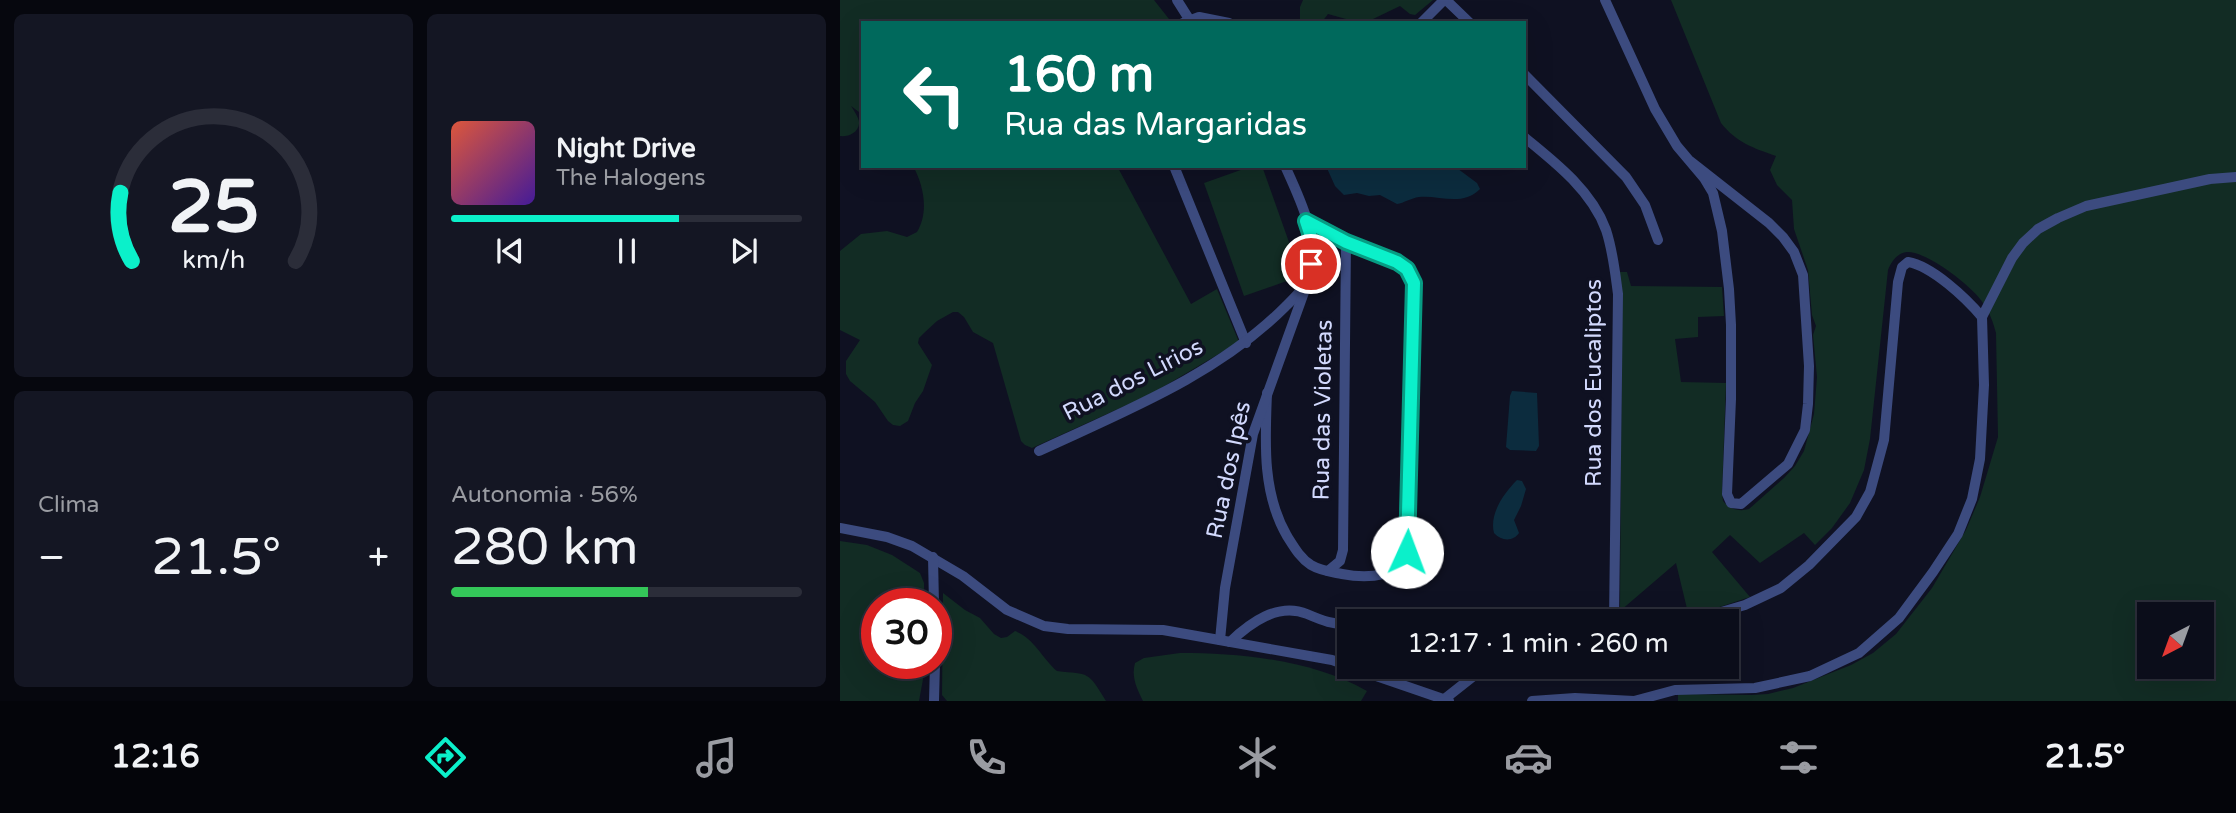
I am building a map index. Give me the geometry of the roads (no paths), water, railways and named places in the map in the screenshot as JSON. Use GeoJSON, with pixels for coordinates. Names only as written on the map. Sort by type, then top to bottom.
{"type":"FeatureCollection","features":[{"type":"Feature","properties":{"kind":"street"},"geometry":{"type":"LineString","coordinates":[[1177,0],[1186,21],[1211,18],[1222,21]]}},
{"type":"Feature","properties":{"kind":"street"},"geometry":{"type":"LineString","coordinates":[[1423,21],[1445,0],[1468,21]]}},
{"type":"Feature","properties":{"kind":"street"},"geometry":{"type":"LineString","coordinates":[[1605,0],[1655,109],[1677,146],[1713,193],[1722,230],[1731,325],[1727,494],[1731,503],[1741,504],[1788,464],[1805,430],[1809,366],[1802,275],[1794,251],[1783,237],[1690,161]]}},
{"type":"Feature","properties":{"kind":"street"},"geometry":{"type":"LineString","coordinates":[[1526,76],[1626,177],[1645,205],[1658,240]]}},
{"type":"Feature","properties":{"kind":"street","name":"Rua dos Eucaliptos"},"geometry":{"type":"LineString","coordinates":[[1526,139],[1571,177],[1589,199],[1605,228],[1614,258],[1618,294],[1614,609]]}},
{"type":"Feature","properties":{"kind":"street"},"geometry":{"type":"LineString","coordinates":[[1175,168],[1246,343]]}},
{"type":"Feature","properties":{"kind":"street","name":"Rua dos Ipês"},"geometry":{"type":"LineString","coordinates":[[1225,641],[1225,588],[1254,434],[1310,275],[1312,253],[1306,221],[1286,168]]}},
{"type":"Feature","properties":{"kind":"street"},"geometry":{"type":"LineString","coordinates":[[1532,701],[1575,698],[1634,701],[1755,688],[1810,676],[1859,653],[1899,618],[1958,534],[1972,499],[1980,459],[1984,386],[1982,317],[2012,258],[2023,243],[2038,229],[2058,218],[2097,203],[2210,179],[2236,177]]}},
{"type":"Feature","properties":{"kind":"street"},"geometry":{"type":"LineString","coordinates":[[1267,393],[1265,444],[1269,483],[1274,506],[1284,530],[1302,558],[1313,566],[1358,577],[1378,576],[1400,567],[1407,552],[1414,283],[1407,269],[1397,262],[1346,242],[1306,221]]}},
{"type":"Feature","properties":{"kind":"street","name":"Rua das Violetas"},"geometry":{"type":"LineString","coordinates":[[1328,571],[1340,561],[1343,550],[1346,242]]}},
{"type":"Feature","properties":{"kind":"street"},"geometry":{"type":"LineString","coordinates":[[1732,609],[1781,588],[1809,565],[1856,517],[1870,492],[1884,440],[1898,282],[1902,267],[1908,262],[1915,263],[1933,273],[1982,317]]}},
{"type":"Feature","properties":{"kind":"street","name":"Rua dos Lirios"},"geometry":{"type":"LineString","coordinates":[[1039,451],[1157,396],[1246,343],[1292,300],[1310,275]]}},
{"type":"Feature","properties":{"kind":"street"},"geometry":{"type":"LineString","coordinates":[[840,528],[887,537],[912,546],[963,576],[1007,610],[1044,626],[1068,629],[1163,630],[1337,662]]}},
{"type":"Feature","properties":{"kind":"street"},"geometry":{"type":"LineString","coordinates":[[933,557],[934,588]]}},
{"type":"Feature","properties":{"kind":"street"},"geometry":{"type":"LineString","coordinates":[[1225,641],[1256,620],[1285,610],[1337,623]]}},
{"type":"Feature","properties":{"kind":"street"},"geometry":{"type":"LineString","coordinates":[[934,701],[935,679]]}},
{"type":"Feature","properties":{"kind":"street"},"geometry":{"type":"LineString","coordinates":[[1385,679],[1445,700],[1470,679]]}},
{"type":"Feature","properties":{"kind":"water"},"geometry":{"type":"Polygon","coordinates":[[[1327,168],[1457,168],[1477,183],[1480,189],[1466,198],[1419,197],[1397,204],[1380,195],[1344,195],[1335,186],[1327,168]]]}},
{"type":"Feature","properties":{"kind":"water"},"geometry":{"type":"Polygon","coordinates":[[[1512,391],[1537,393],[1539,446],[1536,451],[1510,450],[1506,447],[1512,391]]]}},
{"type":"Feature","properties":{"kind":"water"},"geometry":{"type":"Polygon","coordinates":[[[1517,480],[1522,481],[1526,489],[1514,520],[1519,533],[1514,538],[1503,539],[1494,533],[1494,519],[1503,497],[1517,480]]]}}]}
